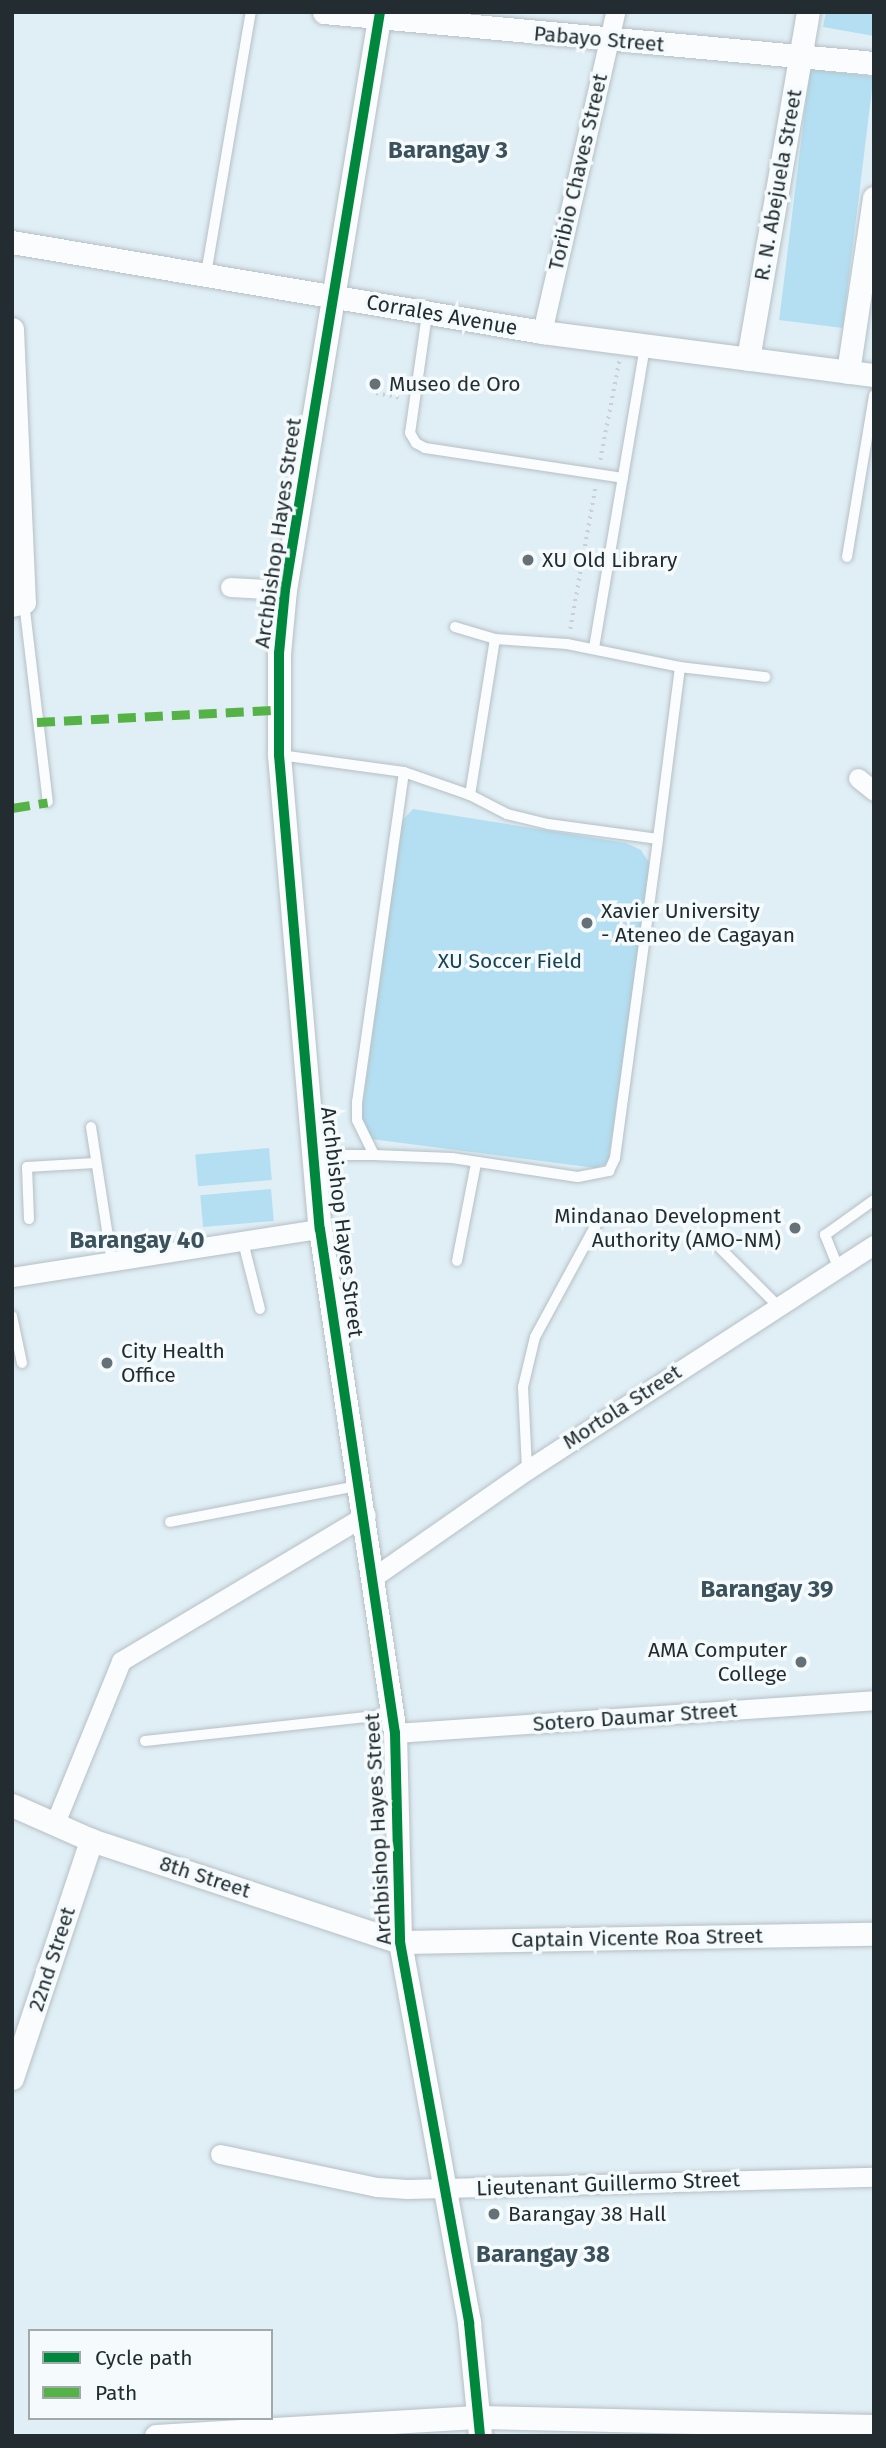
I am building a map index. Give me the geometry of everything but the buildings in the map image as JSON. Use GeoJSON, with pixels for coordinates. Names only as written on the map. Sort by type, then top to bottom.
{"type":"FeatureCollection","features":[{"type":"Feature","properties":{"kind":"street","name":"Pabayo Street"},"geometry":{"type":"LineString","coordinates":[[324,12],[874,63]]}},
{"type":"Feature","properties":{"kind":"street","name":"Toribio Chaves Street"},"geometry":{"type":"LineString","coordinates":[[542,332],[615,12]]}},
{"type":"Feature","properties":{"kind":"street","name":"R. N. Abejuela Street"},"geometry":{"type":"LineString","coordinates":[[748,359],[808,12]]}},
{"type":"Feature","properties":{"kind":"street","name":"Archbishop Hayes Street"},"geometry":{"type":"LineString","coordinates":[[379,15],[285,590],[279,653],[279,755],[320,1229],[366,1515],[394,1723],[400,1942],[445,2188],[480,2427]]}},
{"type":"Feature","properties":{"kind":"street"},"geometry":{"type":"LineString","coordinates":[[848,372],[871,235],[874,198]]}},
{"type":"Feature","properties":{"kind":"street","name":"Corrales Avenue"},"geometry":{"type":"LineString","coordinates":[[12,242],[542,332],[874,375]]}},
{"type":"Feature","properties":{"kind":"street"},"geometry":{"type":"LineString","coordinates":[[12,329],[18,604]]}},
{"type":"Feature","properties":{"kind":"street"},"geometry":{"type":"LineString","coordinates":[[230,587],[285,590]]}},
{"type":"Feature","properties":{"kind":"street"},"geometry":{"type":"LineString","coordinates":[[858,778],[874,791]]}},
{"type":"Feature","properties":{"kind":"street"},"geometry":{"type":"LineString","coordinates":[[12,1277],[112,1264],[320,1229]]}},
{"type":"Feature","properties":{"kind":"street","name":"Mortola Street"},"geometry":{"type":"LineString","coordinates":[[375,1576],[527,1469],[776,1305],[874,1245]]}},
{"type":"Feature","properties":{"kind":"street"},"geometry":{"type":"LineString","coordinates":[[55,1824],[121,1661],[366,1515]]}},
{"type":"Feature","properties":{"kind":"street","name":"Sotero Daumar Street"},"geometry":{"type":"LineString","coordinates":[[394,1723],[874,1700]]}},
{"type":"Feature","properties":{"kind":"street","name":"8th Street"},"geometry":{"type":"LineString","coordinates":[[12,1805],[91,1840],[400,1942]]}},
{"type":"Feature","properties":{"kind":"street","name":"22nd Street"},"geometry":{"type":"LineString","coordinates":[[12,2078],[21,2023],[91,1840]]}},
{"type":"Feature","properties":{"kind":"street","name":"Captain Vicente Roa Street"},"geometry":{"type":"LineString","coordinates":[[400,1942],[874,1934]]}},
{"type":"Feature","properties":{"kind":"street","name":"Lieutenant Guillermo Street"},"geometry":{"type":"LineString","coordinates":[[220,2154],[377,2187],[445,2188],[874,2176]]}},
{"type":"Feature","properties":{"kind":"street"},"geometry":{"type":"LineString","coordinates":[[156,2436],[480,2427],[874,2426]]}},
{"type":"Feature","properties":{"kind":"lane"},"geometry":{"type":"LineString","coordinates":[[206,275],[251,12]]}},
{"type":"Feature","properties":{"kind":"lane"},"geometry":{"type":"LineString","coordinates":[[427,312],[410,433],[425,448],[623,478]]}},
{"type":"Feature","properties":{"kind":"lane"},"geometry":{"type":"LineString","coordinates":[[594,648],[623,478],[634,343]]}},
{"type":"Feature","properties":{"kind":"lane"},"geometry":{"type":"LineString","coordinates":[[847,557],[874,395]]}},
{"type":"Feature","properties":{"kind":"lane"},"geometry":{"type":"LineString","coordinates":[[18,604],[48,802]]}},
{"type":"Feature","properties":{"kind":"lane"},"geometry":{"type":"LineString","coordinates":[[455,628],[495,639],[567,644],[680,667],[765,677]]}},
{"type":"Feature","properties":{"kind":"lane"},"geometry":{"type":"LineString","coordinates":[[470,795],[495,639]]}},
{"type":"Feature","properties":{"kind":"lane"},"geometry":{"type":"LineString","coordinates":[[313,1155],[374,1155],[476,1163],[578,1177],[609,1171],[615,1158],[680,667]]}},
{"type":"Feature","properties":{"kind":"lane"},"geometry":{"type":"LineString","coordinates":[[279,755],[404,772],[470,795],[517,817],[659,839]]}},
{"type":"Feature","properties":{"kind":"lane"},"geometry":{"type":"LineString","coordinates":[[374,1155],[357,1120],[358,1093],[404,772]]}},
{"type":"Feature","properties":{"kind":"lane"},"geometry":{"type":"LineString","coordinates":[[91,1127],[112,1264]]}},
{"type":"Feature","properties":{"kind":"lane"},"geometry":{"type":"LineString","coordinates":[[29,1219],[27,1167],[95,1163]]}},
{"type":"Feature","properties":{"kind":"lane"},"geometry":{"type":"LineString","coordinates":[[457,1261],[476,1163]]}},
{"type":"Feature","properties":{"kind":"lane"},"geometry":{"type":"LineString","coordinates":[[838,1267],[825,1236],[874,1200]]}},
{"type":"Feature","properties":{"kind":"lane"},"geometry":{"type":"LineString","coordinates":[[527,1469],[523,1387],[535,1337],[597,1223]]}},
{"type":"Feature","properties":{"kind":"lane"},"geometry":{"type":"LineString","coordinates":[[243,1242],[260,1309]]}},
{"type":"Feature","properties":{"kind":"lane"},"geometry":{"type":"LineString","coordinates":[[721,1249],[776,1305]]}},
{"type":"Feature","properties":{"kind":"lane"},"geometry":{"type":"LineString","coordinates":[[12,1317],[22,1363]]}},
{"type":"Feature","properties":{"kind":"lane"},"geometry":{"type":"LineString","coordinates":[[170,1522],[361,1485]]}},
{"type":"Feature","properties":{"kind":"lane"},"geometry":{"type":"LineString","coordinates":[[145,1741],[394,1723]]}},
{"type":"Feature","properties":{"kind":"path"},"geometry":{"type":"LineString","coordinates":[[567,644],[598,474],[634,343]]}},
{"type":"Feature","properties":{"kind":"path"},"geometry":{"type":"LineString","coordinates":[[376,393],[414,400]]}},
{"type":"Feature","properties":{"kind":"green space"},"geometry":{"type":"Polygon","coordinates":[[[826,12],[874,12],[874,36],[823,27],[826,12]]]}},
{"type":"Feature","properties":{"kind":"green space"},"geometry":{"type":"Polygon","coordinates":[[[810,69],[874,77],[843,328],[779,320],[810,69]]]}},
{"type":"Feature","properties":{"kind":"green space","name":"XU Soccer Field"},"geometry":{"type":"Polygon","coordinates":[[[413,809],[626,843],[641,850],[652,867],[608,1163],[596,1168],[371,1139],[360,1125],[401,822],[413,809]]]}},
{"type":"Feature","properties":{"kind":"green space"},"geometry":{"type":"Polygon","coordinates":[[[269,1148],[272,1180],[198,1186],[195,1154],[269,1148]]]}},
{"type":"Feature","properties":{"kind":"green space"},"geometry":{"type":"Polygon","coordinates":[[[271,1189],[274,1221],[203,1227],[200,1195],[271,1189]]]}},
{"type":"Feature","properties":{"kind":"marked path"},"geometry":{"type":"LineString","coordinates":[[37,722],[278,710]]}},
{"type":"Feature","properties":{"kind":"marked path"},"geometry":{"type":"LineString","coordinates":[[12,808],[48,802]]}},
{"type":"Feature","properties":{"kind":"cycle path"},"geometry":{"type":"LineString","coordinates":[[380,12],[285,590],[279,653],[279,755],[320,1229],[395,1733],[400,1942],[469,2323],[480,2436]]}},
{"type":"Feature","properties":{"kind":"place","name":"Museo de Oro"},"geometry":{"type":"Point","coordinates":[375,384]}},
{"type":"Feature","properties":{"kind":"place","name":"XU Old Library"},"geometry":{"type":"Point","coordinates":[528,560]}},
{"type":"Feature","properties":{"kind":"place","name":"Xavier University - Ateneo de Cagayan"},"geometry":{"type":"Point","coordinates":[587,923]}},
{"type":"Feature","properties":{"kind":"place","name":"Mindanao Development Authority (AMO-NM)"},"geometry":{"type":"Point","coordinates":[795,1228]}},
{"type":"Feature","properties":{"kind":"place","name":"City Health Office"},"geometry":{"type":"Point","coordinates":[107,1363]}},
{"type":"Feature","properties":{"kind":"place","name":"AMA Computer College"},"geometry":{"type":"Point","coordinates":[801,1662]}},
{"type":"Feature","properties":{"kind":"place","name":"Barangay 38 Hall"},"geometry":{"type":"Point","coordinates":[494,2214]}},
{"type":"Feature","properties":{"kind":"district","name":"Barangay 3"},"geometry":{"type":"Point","coordinates":[448,151]}},
{"type":"Feature","properties":{"kind":"district","name":"Barangay 40"},"geometry":{"type":"Point","coordinates":[137,1241]}},
{"type":"Feature","properties":{"kind":"district","name":"Barangay 39"},"geometry":{"type":"Point","coordinates":[767,1590]}},
{"type":"Feature","properties":{"kind":"district","name":"Barangay 38"},"geometry":{"type":"Point","coordinates":[543,2255]}}]}
